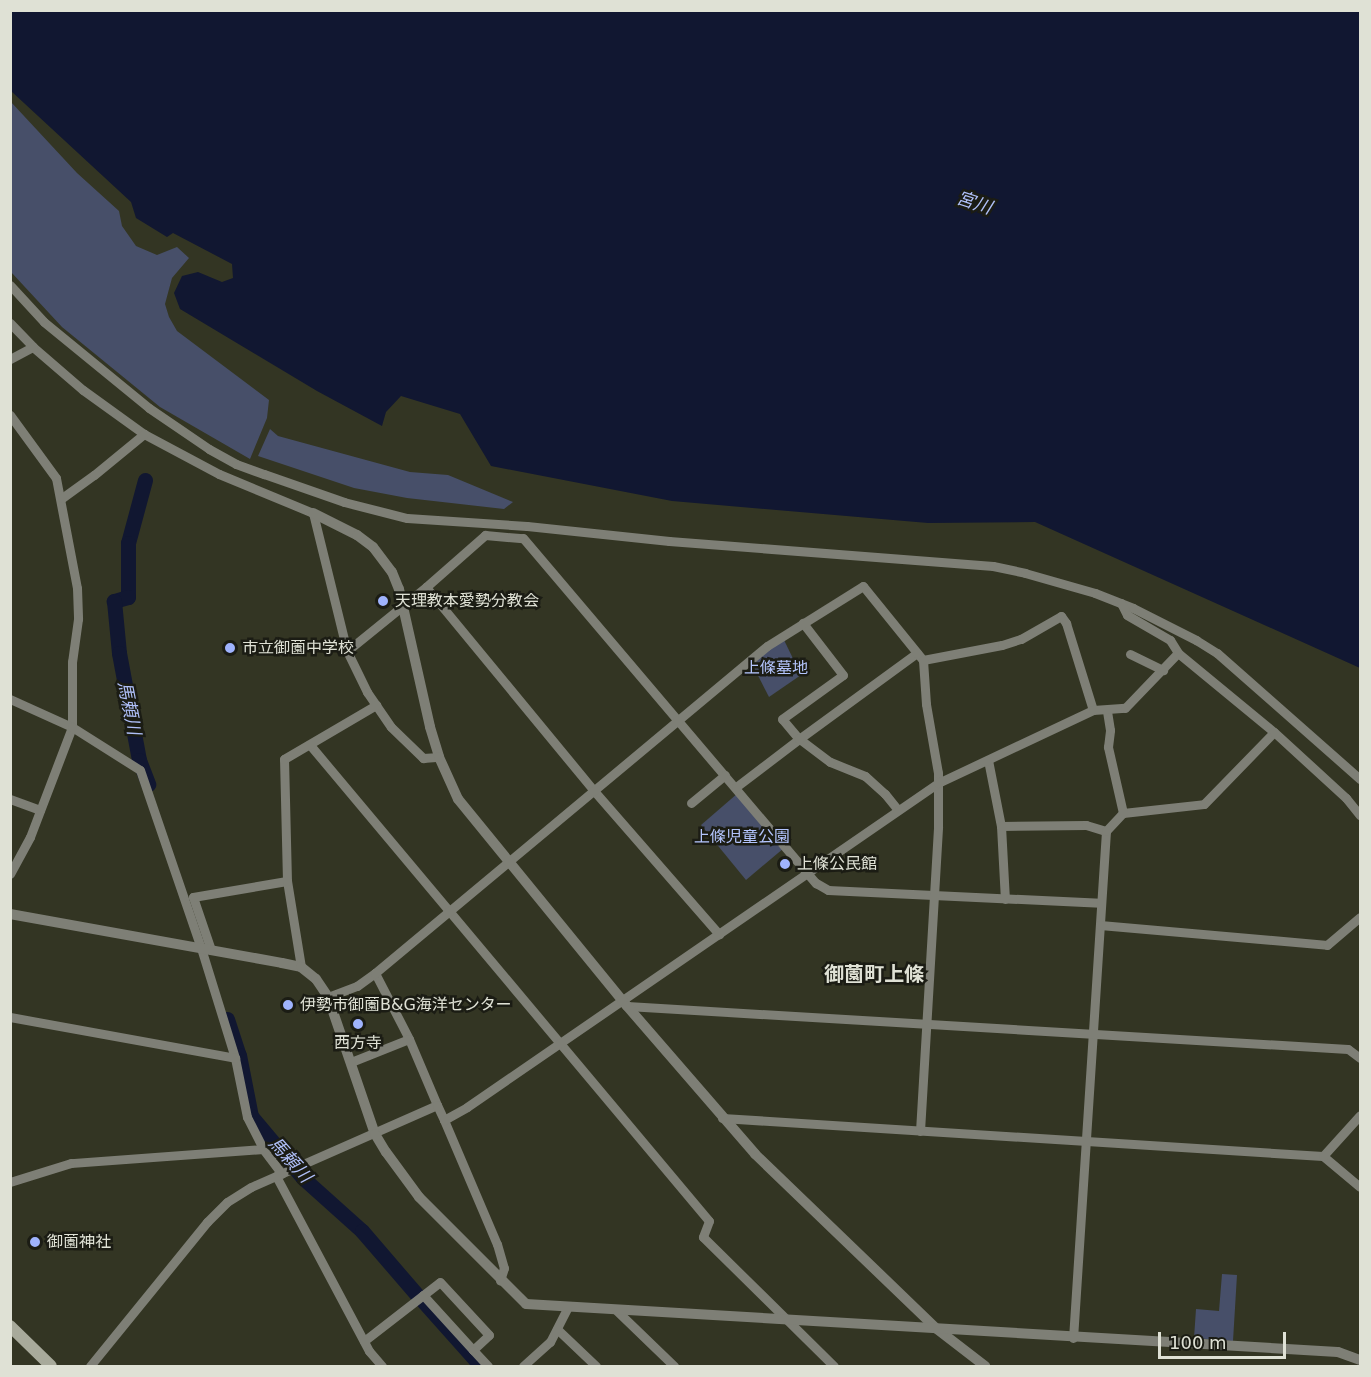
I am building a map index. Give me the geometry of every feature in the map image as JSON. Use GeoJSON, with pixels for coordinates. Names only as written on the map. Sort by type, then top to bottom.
{"type":"FeatureCollection","features":[{"type":"Feature","properties":{"kind":"main road"},"geometry":{"type":"LineString","coordinates":[[10,1326],[51,1366]]}},
{"type":"Feature","properties":{"kind":"street"},"geometry":{"type":"LineString","coordinates":[[10,285],[53,329],[148,408],[236,464],[344,502],[408,518],[548,527],[669,541],[1001,567],[1095,593],[1121,603],[1196,640],[1217,653],[1360,779]]}},
{"type":"Feature","properties":{"kind":"street"},"geometry":{"type":"LineString","coordinates":[[10,323],[33,347],[83,390],[144,434],[219,474],[313,513],[357,535],[373,547],[392,572],[439,757],[458,799],[722,1118],[798,1196],[937,1329],[986,1366]]}},
{"type":"Feature","properties":{"kind":"street"},"geometry":{"type":"LineString","coordinates":[[10,359],[33,347]]}},
{"type":"Feature","properties":{"kind":"street"},"geometry":{"type":"LineString","coordinates":[[10,415],[44,458],[56,478],[62,498],[77,588],[72,728],[30,837],[10,874]]}},
{"type":"Feature","properties":{"kind":"street"},"geometry":{"type":"LineString","coordinates":[[62,498],[144,434]]}},
{"type":"Feature","properties":{"kind":"street"},"geometry":{"type":"LineString","coordinates":[[313,513],[347,651],[367,692],[391,727],[423,758],[439,757]]}},
{"type":"Feature","properties":{"kind":"street"},"geometry":{"type":"LineString","coordinates":[[347,651],[426,587],[485,535],[523,538],[611,639],[677,721],[736,787],[816,884],[828,890],[1100,903]]}},
{"type":"Feature","properties":{"kind":"street"},"geometry":{"type":"LineString","coordinates":[[328,997],[357,986],[375,974],[767,646],[863,586],[920,656],[938,783],[935,895],[920,1131]]}},
{"type":"Feature","properties":{"kind":"street"},"geometry":{"type":"LineString","coordinates":[[426,587],[595,792],[719,934]]}},
{"type":"Feature","properties":{"kind":"street"},"geometry":{"type":"LineString","coordinates":[[1121,603],[1127,615],[1170,640],[1179,653],[1274,732],[1346,798],[1360,815]]}},
{"type":"Feature","properties":{"kind":"street"},"geometry":{"type":"LineString","coordinates":[[736,787],[800,739],[920,656],[1002,645],[1021,639],[1061,616],[1066,623],[1092,710]]}},
{"type":"Feature","properties":{"kind":"street"},"geometry":{"type":"LineString","coordinates":[[803,623],[846,672],[782,719],[800,739],[830,762],[865,776],[885,794],[898,810]]}},
{"type":"Feature","properties":{"kind":"street"},"geometry":{"type":"LineString","coordinates":[[444,1120],[483,1097],[559,1044],[625,1003],[807,872],[938,783],[1092,710],[1107,711],[1125,708],[1179,653]]}},
{"type":"Feature","properties":{"kind":"street"},"geometry":{"type":"LineString","coordinates":[[1130,654],[1163,670]]}},
{"type":"Feature","properties":{"kind":"street"},"geometry":{"type":"LineString","coordinates":[[10,699],[72,728],[140,770],[206,949]]}},
{"type":"Feature","properties":{"kind":"street"},"geometry":{"type":"LineString","coordinates":[[300,967],[287,881],[284,759],[376,705]]}},
{"type":"Feature","properties":{"kind":"street"},"geometry":{"type":"LineString","coordinates":[[1107,711],[1110,730],[1108,747],[1123,813]]}},
{"type":"Feature","properties":{"kind":"street"},"geometry":{"type":"LineString","coordinates":[[1073,1338],[1106,831],[1123,813],[1204,804],[1274,732]]}},
{"type":"Feature","properties":{"kind":"street"},"geometry":{"type":"LineString","coordinates":[[310,745],[709,1221],[703,1238],[834,1366]]}},
{"type":"Feature","properties":{"kind":"street"},"geometry":{"type":"LineString","coordinates":[[987,760],[1001,826],[1005,899]]}},
{"type":"Feature","properties":{"kind":"street"},"geometry":{"type":"LineString","coordinates":[[691,803],[725,775]]}},
{"type":"Feature","properties":{"kind":"street"},"geometry":{"type":"LineString","coordinates":[[10,799],[40,810]]}},
{"type":"Feature","properties":{"kind":"street"},"geometry":{"type":"LineString","coordinates":[[1001,826],[1086,825],[1106,831]]}},
{"type":"Feature","properties":{"kind":"street"},"geometry":{"type":"LineString","coordinates":[[287,881],[193,897],[235,1058],[247,1117],[263,1149],[282,1174],[364,1341],[382,1366]]}},
{"type":"Feature","properties":{"kind":"street"},"geometry":{"type":"LineString","coordinates":[[10,914],[300,967],[316,979],[328,997],[375,1134],[420,1197],[526,1304],[1338,1352],[1360,1360]]}},
{"type":"Feature","properties":{"kind":"street"},"geometry":{"type":"LineString","coordinates":[[1100,925],[1327,945],[1360,917]]}},
{"type":"Feature","properties":{"kind":"street"},"geometry":{"type":"LineString","coordinates":[[375,974],[409,1039],[498,1244],[504,1268],[500,1280]]}},
{"type":"Feature","properties":{"kind":"street"},"geometry":{"type":"LineString","coordinates":[[625,1003],[926,1024],[1348,1049],[1360,1058]]}},
{"type":"Feature","properties":{"kind":"street"},"geometry":{"type":"LineString","coordinates":[[10,1017],[235,1058]]}},
{"type":"Feature","properties":{"kind":"street"},"geometry":{"type":"LineString","coordinates":[[351,1062],[409,1039]]}},
{"type":"Feature","properties":{"kind":"street"},"geometry":{"type":"LineString","coordinates":[[90,1366],[227,1202],[243,1192],[436,1105]]}},
{"type":"Feature","properties":{"kind":"street"},"geometry":{"type":"LineString","coordinates":[[1323,1156],[1360,1115]]}},
{"type":"Feature","properties":{"kind":"street"},"geometry":{"type":"LineString","coordinates":[[722,1118],[1323,1156],[1360,1187]]}},
{"type":"Feature","properties":{"kind":"street"},"geometry":{"type":"LineString","coordinates":[[10,1182],[71,1163],[263,1149]]}},
{"type":"Feature","properties":{"kind":"street"},"geometry":{"type":"LineString","coordinates":[[364,1341],[440,1282],[489,1335],[473,1350]]}},
{"type":"Feature","properties":{"kind":"street"},"geometry":{"type":"LineString","coordinates":[[423,1295],[488,1366]]}},
{"type":"Feature","properties":{"kind":"street"},"geometry":{"type":"LineString","coordinates":[[523,1366],[546,1347],[568,1307]]}},
{"type":"Feature","properties":{"kind":"street"},"geometry":{"type":"LineString","coordinates":[[616,1310],[674,1366]]}},
{"type":"Feature","properties":{"kind":"street"},"geometry":{"type":"LineString","coordinates":[[557,1329],[596,1366]]}},
{"type":"Feature","properties":{"kind":"green space"},"geometry":{"type":"Polygon","coordinates":[[[11,102],[77,173],[119,211],[122,226],[136,246],[157,255],[177,247],[189,258],[172,278],[165,304],[177,331],[269,400],[267,418],[250,459],[160,407],[62,327],[11,272],[11,102]]]}},
{"type":"Feature","properties":{"kind":"green space"},"geometry":{"type":"Polygon","coordinates":[[[270,429],[278,436],[410,472],[448,475],[513,502],[504,509],[407,498],[354,488],[258,456],[270,429]]]}},
{"type":"Feature","properties":{"kind":"green space","name":"上條墓地"},"geometry":{"type":"Polygon","coordinates":[[[784,640],[801,675],[769,697],[751,662],[784,640]]]}},
{"type":"Feature","properties":{"kind":"green space","name":"上條児童公園"},"geometry":{"type":"Polygon","coordinates":[[[738,793],[784,848],[746,880],[701,825],[738,793]]]}},
{"type":"Feature","properties":{"kind":"green space"},"geometry":{"type":"Polygon","coordinates":[[[1222,1274],[1237,1275],[1233,1341],[1194,1338],[1196,1309],[1219,1311],[1222,1274]]]}},
{"type":"Feature","properties":{"kind":"water","name":"宮川"},"geometry":{"type":"Polygon","coordinates":[[[10,11],[1360,11],[1360,668],[1035,522],[928,523],[672,501],[491,466],[460,414],[401,396],[386,412],[382,426],[317,391],[180,309],[174,293],[182,276],[198,272],[222,282],[233,278],[232,264],[173,233],[167,237],[136,218],[131,202],[11,91],[10,11]]]}},
{"type":"Feature","properties":{"kind":"waterway","name":"馬頼川"},"geometry":{"type":"LineString","coordinates":[[145,480],[128,543],[128,597],[114,601],[119,653],[139,760],[148,784]]}},
{"type":"Feature","properties":{"kind":"waterway","name":"馬頼川"},"geometry":{"type":"LineString","coordinates":[[227,1019],[239,1055],[251,1116],[303,1178],[362,1231],[417,1295]]}},
{"type":"Feature","properties":{"kind":"waterway","name":"馬頼川"},"geometry":{"type":"LineString","coordinates":[[423,1301],[481,1366]]}},
{"type":"Feature","properties":{"kind":"place","name":"天理教本愛勢分教会"},"geometry":{"type":"Point","coordinates":[383,601]}},
{"type":"Feature","properties":{"kind":"place","name":"市立御薗中学校"},"geometry":{"type":"Point","coordinates":[230,648]}},
{"type":"Feature","properties":{"kind":"place","name":"上條公民館"},"geometry":{"type":"Point","coordinates":[785,864]}},
{"type":"Feature","properties":{"kind":"place","name":"伊勢市御薗B&G海洋センター"},"geometry":{"type":"Point","coordinates":[288,1005]}},
{"type":"Feature","properties":{"kind":"place","name":"西方寺"},"geometry":{"type":"Point","coordinates":[358,1024]}},
{"type":"Feature","properties":{"kind":"place","name":"御薗神社"},"geometry":{"type":"Point","coordinates":[35,1242]}},
{"type":"Feature","properties":{"kind":"district","name":"御薗町上條"},"geometry":{"type":"Point","coordinates":[874,974]}}]}
